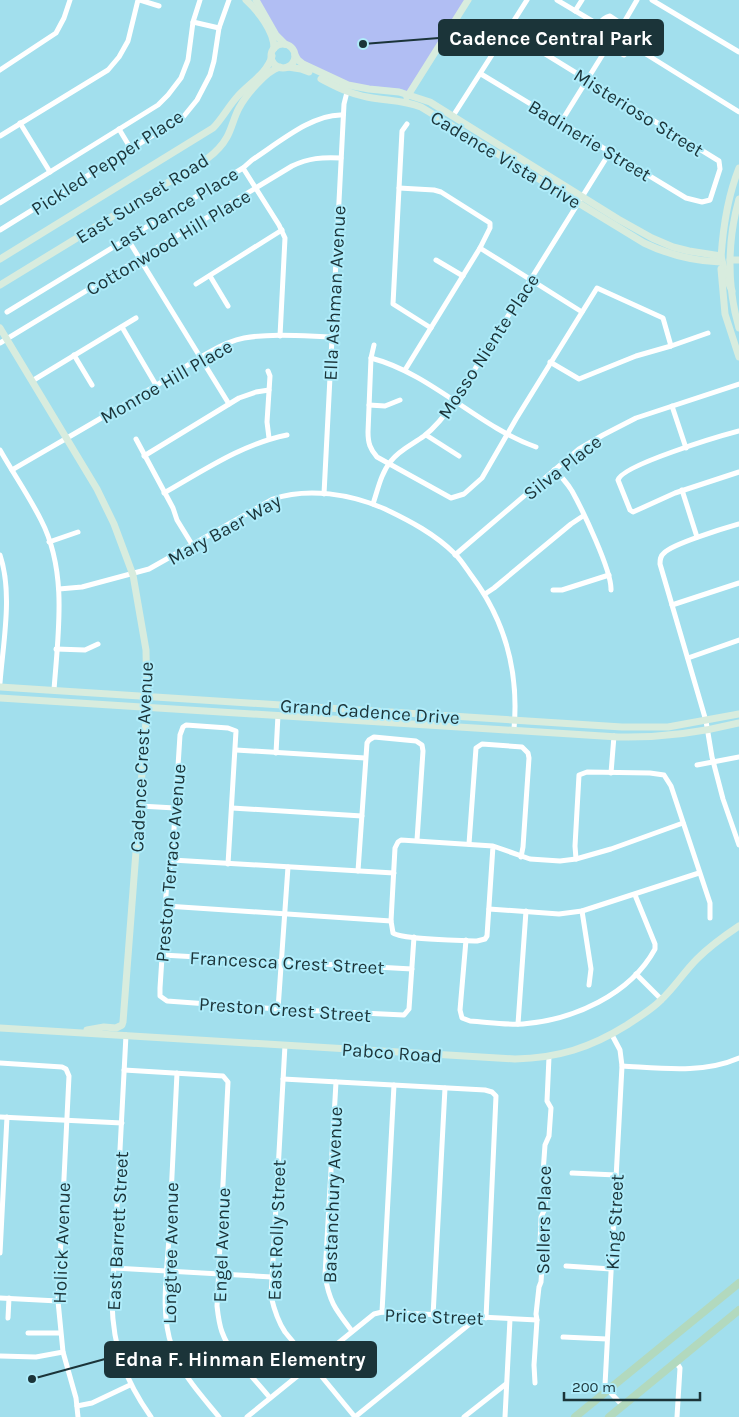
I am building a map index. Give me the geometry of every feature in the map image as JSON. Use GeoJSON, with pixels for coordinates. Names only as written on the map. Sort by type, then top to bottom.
{"type":"FeatureCollection","features":[{"type":"Feature","properties":{"kind":"main road"},"geometry":{"type":"LineString","coordinates":[[246,0],[254,8],[270,32],[274,42],[274,63],[284,67],[294,62],[295,54],[292,47],[276,36],[256,0]]}},
{"type":"Feature","properties":{"kind":"main road"},"geometry":{"type":"LineString","coordinates":[[254,8],[256,0]]}},
{"type":"Feature","properties":{"kind":"main road"},"geometry":{"type":"LineString","coordinates":[[405,102],[468,0]]}},
{"type":"Feature","properties":{"kind":"main road"},"geometry":{"type":"LineString","coordinates":[[273,52],[277,46],[285,44]]}},
{"type":"Feature","properties":{"kind":"main road","name":"East Sunset Road"},"geometry":{"type":"LineString","coordinates":[[0,260],[213,128],[236,98],[266,69],[273,52]]}},
{"type":"Feature","properties":{"kind":"main road","name":"Cadence Vista Drive"},"geometry":{"type":"LineString","coordinates":[[295,54],[303,64],[348,86],[409,94],[430,102],[580,200]]}},
{"type":"Feature","properties":{"kind":"main road","name":"Cadence Vista Drive"},"geometry":{"type":"LineString","coordinates":[[284,67],[302,69],[346,92],[370,98],[405,102],[429,112],[580,200],[666,244],[689,252],[721,259]]}},
{"type":"Feature","properties":{"kind":"main road","name":"East Sunset Road"},"geometry":{"type":"LineString","coordinates":[[0,285],[208,158],[219,149],[227,138],[239,108],[247,96],[275,68],[284,67]]}},
{"type":"Feature","properties":{"kind":"main road"},"geometry":{"type":"LineString","coordinates":[[739,168],[725,216],[721,259],[726,314],[739,357]]}},
{"type":"Feature","properties":{"kind":"main road"},"geometry":{"type":"LineString","coordinates":[[739,199],[732,231],[730,260],[732,291],[739,328]]}},
{"type":"Feature","properties":{"kind":"main road"},"geometry":{"type":"LineString","coordinates":[[725,216],[726,256],[730,260],[739,260]]}},
{"type":"Feature","properties":{"kind":"main road"},"geometry":{"type":"LineString","coordinates":[[721,259],[732,291]]}},
{"type":"Feature","properties":{"kind":"main road","name":"Cadence Crest Avenue"},"geometry":{"type":"LineString","coordinates":[[0,328],[97,489],[114,524],[133,574],[146,650],[147,707],[124,1018],[122,1025],[116,1028],[104,1027],[77,1032]]}},
{"type":"Feature","properties":{"kind":"main road","name":"Grand Cadence Drive"},"geometry":{"type":"LineString","coordinates":[[0,687],[622,728],[668,727],[739,714]]}},
{"type":"Feature","properties":{"kind":"main road","name":"Grand Cadence Drive"},"geometry":{"type":"LineString","coordinates":[[0,698],[614,736],[650,737],[708,731],[739,723]]}},
{"type":"Feature","properties":{"kind":"main road","name":"Pabco Road"},"geometry":{"type":"LineString","coordinates":[[0,1028],[515,1059],[549,1057],[590,1045],[612,1035],[634,1021],[662,1000],[696,960],[713,944],[739,926]]}},
{"type":"Feature","properties":{"kind":"main road"},"geometry":{"type":"LineString","coordinates":[[575,1417],[739,1283]]}},
{"type":"Feature","properties":{"kind":"main road"},"geometry":{"type":"LineString","coordinates":[[609,1417],[739,1310]]}},
{"type":"Feature","properties":{"kind":"street"},"geometry":{"type":"LineString","coordinates":[[0,70],[56,33],[64,18],[70,0]]}},
{"type":"Feature","properties":{"kind":"street"},"geometry":{"type":"LineString","coordinates":[[0,136],[108,70],[119,58],[128,41],[139,0],[159,6]]}},
{"type":"Feature","properties":{"kind":"street"},"geometry":{"type":"LineString","coordinates":[[0,203],[158,105],[168,95],[181,78],[188,60],[193,22],[200,0]]}},
{"type":"Feature","properties":{"kind":"street","name":"Pickled Pepper Place"},"geometry":{"type":"LineString","coordinates":[[0,230],[184,116],[207,84],[214,61],[219,28],[229,0]]}},
{"type":"Feature","properties":{"kind":"street"},"geometry":{"type":"LineString","coordinates":[[453,116],[527,0]]}},
{"type":"Feature","properties":{"kind":"street"},"geometry":{"type":"LineString","coordinates":[[558,0],[599,25]]}},
{"type":"Feature","properties":{"kind":"street"},"geometry":{"type":"LineString","coordinates":[[576,11],[582,0]]}},
{"type":"Feature","properties":{"kind":"street"},"geometry":{"type":"LineString","coordinates":[[623,24],[637,0]]}},
{"type":"Feature","properties":{"kind":"street"},"geometry":{"type":"LineString","coordinates":[[652,0],[739,52]]}},
{"type":"Feature","properties":{"kind":"street"},"geometry":{"type":"LineString","coordinates":[[610,16],[623,24],[637,34],[633,46],[624,55],[595,38],[594,33],[605,18],[610,16]]}},
{"type":"Feature","properties":{"kind":"street"},"geometry":{"type":"LineString","coordinates":[[193,22],[219,28]]}},
{"type":"Feature","properties":{"kind":"street","name":"Misterioso Street"},"geometry":{"type":"LineString","coordinates":[[508,31],[719,161],[720,169],[710,200],[702,202]]}},
{"type":"Feature","properties":{"kind":"street"},"geometry":{"type":"LineString","coordinates":[[561,122],[608,46]]}},
{"type":"Feature","properties":{"kind":"street"},"geometry":{"type":"LineString","coordinates":[[633,46],[739,112]]}},
{"type":"Feature","properties":{"kind":"street","name":"Badinerie Street"},"geometry":{"type":"LineString","coordinates":[[481,74],[686,198],[702,202]]}},
{"type":"Feature","properties":{"kind":"street","name":"Ella Ashman Avenue"},"geometry":{"type":"LineString","coordinates":[[324,494],[343,115],[346,92]]}},
{"type":"Feature","properties":{"kind":"street","name":"Last Dance Place"},"geometry":{"type":"LineString","coordinates":[[6,312],[243,168],[252,160],[315,120],[335,114],[343,115]]}},
{"type":"Feature","properties":{"kind":"street"},"geometry":{"type":"LineString","coordinates":[[20,124],[50,172]]}},
{"type":"Feature","properties":{"kind":"street"},"geometry":{"type":"LineString","coordinates":[[407,124],[402,131],[393,304],[431,328]]}},
{"type":"Feature","properties":{"kind":"street"},"geometry":{"type":"LineString","coordinates":[[119,129],[131,149]]}},
{"type":"Feature","properties":{"kind":"street","name":"Mosso Niente Place"},"geometry":{"type":"LineString","coordinates":[[373,504],[383,474],[396,454],[426,435],[441,421],[455,402],[610,152]]}},
{"type":"Feature","properties":{"kind":"street","name":"Cottonwood Hill Place"},"geometry":{"type":"LineString","coordinates":[[0,344],[292,166],[305,160],[319,157],[341,158]]}},
{"type":"Feature","properties":{"kind":"street"},"geometry":{"type":"LineString","coordinates":[[243,168],[282,230],[285,238],[280,336]]}},
{"type":"Feature","properties":{"kind":"street"},"geometry":{"type":"LineString","coordinates":[[399,188],[441,192],[490,223],[490,228],[480,248],[405,370]]}},
{"type":"Feature","properties":{"kind":"street"},"geometry":{"type":"LineString","coordinates":[[196,284],[282,230]]}},
{"type":"Feature","properties":{"kind":"street"},"geometry":{"type":"LineString","coordinates":[[127,238],[229,404]]}},
{"type":"Feature","properties":{"kind":"street"},"geometry":{"type":"LineString","coordinates":[[480,248],[582,312]]}},
{"type":"Feature","properties":{"kind":"street"},"geometry":{"type":"LineString","coordinates":[[436,260],[463,276]]}},
{"type":"Feature","properties":{"kind":"street"},"geometry":{"type":"LineString","coordinates":[[210,276],[228,306]]}},
{"type":"Feature","properties":{"kind":"street"},"geometry":{"type":"LineString","coordinates":[[374,345],[369,405],[368,442],[371,450],[377,457],[451,498],[457,497],[473,487],[482,478],[550,362],[597,288],[663,318],[671,346]]}},
{"type":"Feature","properties":{"kind":"street"},"geometry":{"type":"LineString","coordinates":[[32,381],[136,318]]}},
{"type":"Feature","properties":{"kind":"street"},"geometry":{"type":"LineString","coordinates":[[122,328],[156,385]]}},
{"type":"Feature","properties":{"kind":"street"},"geometry":{"type":"LineString","coordinates":[[550,362],[579,379],[636,356],[708,333]]}},
{"type":"Feature","properties":{"kind":"street","name":"Monroe Hill Place"},"geometry":{"type":"LineString","coordinates":[[12,470],[201,357],[242,338],[280,336],[332,337]]}},
{"type":"Feature","properties":{"kind":"street"},"geometry":{"type":"LineString","coordinates":[[74,355],[92,385]]}},
{"type":"Feature","properties":{"kind":"street"},"geometry":{"type":"LineString","coordinates":[[372,358],[405,370],[508,434],[536,447]]}},
{"type":"Feature","properties":{"kind":"street"},"geometry":{"type":"LineString","coordinates":[[268,370],[267,422],[269,438]]}},
{"type":"Feature","properties":{"kind":"street","name":"Silva Place"},"geometry":{"type":"LineString","coordinates":[[456,555],[579,449],[636,418],[739,384]]}},
{"type":"Feature","properties":{"kind":"street"},"geometry":{"type":"LineString","coordinates":[[144,456],[239,398],[269,390]]}},
{"type":"Feature","properties":{"kind":"street"},"geometry":{"type":"LineString","coordinates":[[369,405],[385,406],[400,400]]}},
{"type":"Feature","properties":{"kind":"street"},"geometry":{"type":"LineString","coordinates":[[672,406],[686,448]]}},
{"type":"Feature","properties":{"kind":"street"},"geometry":{"type":"LineString","coordinates":[[739,431],[645,462],[619,477],[618,480],[630,510],[633,512],[682,490],[739,472]]}},
{"type":"Feature","properties":{"kind":"street"},"geometry":{"type":"LineString","coordinates":[[164,493],[247,446],[287,434]]}},
{"type":"Feature","properties":{"kind":"street"},"geometry":{"type":"LineString","coordinates":[[426,435],[460,456]]}},
{"type":"Feature","properties":{"kind":"street"},"geometry":{"type":"LineString","coordinates":[[136,439],[192,546]]}},
{"type":"Feature","properties":{"kind":"street"},"geometry":{"type":"LineString","coordinates":[[0,450],[41,520],[50,542],[59,589],[54,690]]}},
{"type":"Feature","properties":{"kind":"street"},"geometry":{"type":"LineString","coordinates":[[554,470],[571,490],[609,575],[611,590]]}},
{"type":"Feature","properties":{"kind":"street"},"geometry":{"type":"LineString","coordinates":[[682,490],[698,537]]}},
{"type":"Feature","properties":{"kind":"street","name":"Mary Baer Way"},"geometry":{"type":"LineString","coordinates":[[59,589],[82,587],[149,569],[273,499],[285,495],[324,494],[346,496],[373,504],[408,520],[432,535],[456,555],[485,594],[502,629],[512,666],[516,696],[514,729]]}},
{"type":"Feature","properties":{"kind":"street"},"geometry":{"type":"LineString","coordinates":[[485,594],[583,516]]}},
{"type":"Feature","properties":{"kind":"street"},"geometry":{"type":"LineString","coordinates":[[739,524],[698,537],[664,552],[660,558],[660,564],[706,721],[713,762],[723,799],[739,844]]}},
{"type":"Feature","properties":{"kind":"street"},"geometry":{"type":"LineString","coordinates":[[50,542],[78,532]]}},
{"type":"Feature","properties":{"kind":"street"},"geometry":{"type":"LineString","coordinates":[[0,555],[5,569],[7,586],[0,683]]}},
{"type":"Feature","properties":{"kind":"street"},"geometry":{"type":"LineString","coordinates":[[553,590],[562,590],[609,575]]}},
{"type":"Feature","properties":{"kind":"street"},"geometry":{"type":"LineString","coordinates":[[672,605],[739,582]]}},
{"type":"Feature","properties":{"kind":"street"},"geometry":{"type":"LineString","coordinates":[[688,658],[739,640]]}},
{"type":"Feature","properties":{"kind":"street"},"geometry":{"type":"LineString","coordinates":[[56,649],[85,650],[98,644]]}},
{"type":"Feature","properties":{"kind":"street"},"geometry":{"type":"LineString","coordinates":[[276,753],[278,715]]}},
{"type":"Feature","properties":{"kind":"street","name":"Preston Terrace Avenue"},"geometry":{"type":"LineString","coordinates":[[163,999],[160,996],[162,955],[167,880],[172,860],[180,735],[183,727],[186,725],[228,728],[236,731],[236,750]]}},
{"type":"Feature","properties":{"kind":"street"},"geometry":{"type":"LineString","coordinates":[[611,773],[614,736]]}},
{"type":"Feature","properties":{"kind":"street"},"geometry":{"type":"LineString","coordinates":[[358,871],[365,758],[369,740],[374,738],[420,742],[423,751],[417,840]]}},
{"type":"Feature","properties":{"kind":"street"},"geometry":{"type":"LineString","coordinates":[[469,844],[475,753],[478,745],[522,747],[526,750],[529,758],[521,857]]}},
{"type":"Feature","properties":{"kind":"street"},"geometry":{"type":"LineString","coordinates":[[228,864],[236,750],[365,758]]}},
{"type":"Feature","properties":{"kind":"street"},"geometry":{"type":"LineString","coordinates":[[697,765],[739,757]]}},
{"type":"Feature","properties":{"kind":"street"},"geometry":{"type":"LineString","coordinates":[[576,859],[579,775],[587,772],[650,772],[664,775],[671,786],[710,903],[710,918]]}},
{"type":"Feature","properties":{"kind":"street"},"geometry":{"type":"LineString","coordinates":[[140,806],[175,808]]}},
{"type":"Feature","properties":{"kind":"street"},"geometry":{"type":"LineString","coordinates":[[232,808],[362,816]]}},
{"type":"Feature","properties":{"kind":"street"},"geometry":{"type":"LineString","coordinates":[[493,846],[485,939],[466,940],[414,937],[393,933],[391,921],[395,848],[401,840],[493,846],[521,857],[545,861],[576,859],[611,849],[683,823]]}},
{"type":"Feature","properties":{"kind":"street"},"geometry":{"type":"LineString","coordinates":[[172,860],[394,873]]}},
{"type":"Feature","properties":{"kind":"street"},"geometry":{"type":"LineString","coordinates":[[278,1009],[288,867]]}},
{"type":"Feature","properties":{"kind":"street"},"geometry":{"type":"LineString","coordinates":[[489,909],[559,914],[582,911],[699,873]]}},
{"type":"Feature","properties":{"kind":"street"},"geometry":{"type":"LineString","coordinates":[[466,940],[460,1010],[462,1018],[470,1021],[518,1024],[575,1013],[599,1002],[618,990],[636,974],[655,949],[636,895]]}},
{"type":"Feature","properties":{"kind":"street"},"geometry":{"type":"LineString","coordinates":[[166,906],[391,921]]}},
{"type":"Feature","properties":{"kind":"street"},"geometry":{"type":"LineString","coordinates":[[518,1024],[526,911]]}},
{"type":"Feature","properties":{"kind":"street"},"geometry":{"type":"LineString","coordinates":[[582,911],[590,969],[589,985]]}},
{"type":"Feature","properties":{"kind":"street"},"geometry":{"type":"LineString","coordinates":[[412,969],[414,937]]}},
{"type":"Feature","properties":{"kind":"street","name":"Francesca Crest Street"},"geometry":{"type":"LineString","coordinates":[[162,955],[412,969]]}},
{"type":"Feature","properties":{"kind":"street","name":"Preston Crest Street"},"geometry":{"type":"LineString","coordinates":[[163,999],[166,1001],[399,1016],[407,1013],[409,1009],[412,969]]}},
{"type":"Feature","properties":{"kind":"street"},"geometry":{"type":"LineString","coordinates":[[636,974],[662,1000]]}},
{"type":"Feature","properties":{"kind":"street","name":"East Barrett Street"},"geometry":{"type":"LineString","coordinates":[[126,1035],[112,1311],[115,1340],[121,1361],[130,1385],[151,1417]]}},
{"type":"Feature","properties":{"kind":"street","name":"King Street"},"geometry":{"type":"LineString","coordinates":[[608,1390],[605,1385],[622,1066],[620,1050],[612,1035]]}},
{"type":"Feature","properties":{"kind":"street","name":"East Rolly Street"},"geometry":{"type":"LineString","coordinates":[[285,1045],[271,1296],[278,1321],[355,1417]]}},
{"type":"Feature","properties":{"kind":"street","name":"Sellers Place"},"geometry":{"type":"LineString","coordinates":[[535,1383],[536,1314],[539,1286],[542,1282],[541,1217],[546,1209],[545,1145],[549,1136],[551,1108],[547,1101],[549,1057]]}},
{"type":"Feature","properties":{"kind":"street"},"geometry":{"type":"LineString","coordinates":[[622,1066],[697,1068],[739,1058]]}},
{"type":"Feature","properties":{"kind":"street","name":"Holick Avenue"},"geometry":{"type":"LineString","coordinates":[[0,1064],[62,1067],[66,1069],[69,1076],[58,1301],[63,1352],[78,1417]]}},
{"type":"Feature","properties":{"kind":"street"},"geometry":{"type":"LineString","coordinates":[[124,1070],[177,1073]]}},
{"type":"Feature","properties":{"kind":"street","name":"Engel Avenue"},"geometry":{"type":"LineString","coordinates":[[177,1073],[225,1077],[228,1082],[217,1306],[222,1334],[231,1351],[270,1398]]}},
{"type":"Feature","properties":{"kind":"street","name":"Longtree Avenue"},"geometry":{"type":"LineString","coordinates":[[177,1073],[166,1314],[172,1348],[179,1364],[190,1382],[218,1417]]}},
{"type":"Feature","properties":{"kind":"street"},"geometry":{"type":"LineString","coordinates":[[283,1079],[485,1090],[495,1094],[486,1318]]}},
{"type":"Feature","properties":{"kind":"street","name":"Bastanchury Avenue"},"geometry":{"type":"LineString","coordinates":[[336,1082],[326,1275],[332,1303],[352,1331]]}},
{"type":"Feature","properties":{"kind":"street"},"geometry":{"type":"LineString","coordinates":[[382,1312],[394,1085]]}},
{"type":"Feature","properties":{"kind":"street"},"geometry":{"type":"LineString","coordinates":[[433,1316],[445,1088]]}},
{"type":"Feature","properties":{"kind":"street"},"geometry":{"type":"LineString","coordinates":[[0,1117],[122,1123]]}},
{"type":"Feature","properties":{"kind":"street"},"geometry":{"type":"LineString","coordinates":[[0,1253],[7,1117]]}},
{"type":"Feature","properties":{"kind":"street"},"geometry":{"type":"LineString","coordinates":[[572,1173],[616,1176]]}},
{"type":"Feature","properties":{"kind":"street"},"geometry":{"type":"LineString","coordinates":[[566,1266],[612,1269]]}},
{"type":"Feature","properties":{"kind":"street"},"geometry":{"type":"LineString","coordinates":[[114,1268],[272,1277]]}},
{"type":"Feature","properties":{"kind":"street"},"geometry":{"type":"LineString","coordinates":[[0,1298],[58,1301]]}},
{"type":"Feature","properties":{"kind":"street"},"geometry":{"type":"LineString","coordinates":[[8,1318],[9,1298]]}},
{"type":"Feature","properties":{"kind":"street","name":"Price Street"},"geometry":{"type":"LineString","coordinates":[[247,1417],[374,1314],[382,1312],[537,1320]]}},
{"type":"Feature","properties":{"kind":"street"},"geometry":{"type":"LineString","coordinates":[[355,1417],[478,1318]]}},
{"type":"Feature","properties":{"kind":"street"},"geometry":{"type":"LineString","coordinates":[[505,1417],[510,1319]]}},
{"type":"Feature","properties":{"kind":"street"},"geometry":{"type":"LineString","coordinates":[[28,1334],[60,1333]]}},
{"type":"Feature","properties":{"kind":"street"},"geometry":{"type":"LineString","coordinates":[[562,1337],[607,1339]]}},
{"type":"Feature","properties":{"kind":"street"},"geometry":{"type":"LineString","coordinates":[[0,1356],[36,1357],[63,1352]]}},
{"type":"Feature","properties":{"kind":"street"},"geometry":{"type":"LineString","coordinates":[[676,1362],[680,1368],[677,1417]]}},
{"type":"Feature","properties":{"kind":"street"},"geometry":{"type":"LineString","coordinates":[[464,1417],[506,1384]]}},
{"type":"Feature","properties":{"kind":"street"},"geometry":{"type":"LineString","coordinates":[[77,1406],[92,1403],[130,1385]]}},
{"type":"Feature","properties":{"kind":"street"},"geometry":{"type":"LineString","coordinates":[[608,1390],[623,1406]]}},
{"type":"Feature","properties":{"kind":"shaded area"},"geometry":{"type":"Polygon","coordinates":[[[259,0],[465,0],[408,92],[402,89],[350,84],[300,60],[292,47],[279,37],[259,0]]]}},
{"type":"Feature","properties":{"kind":"place","name":"Cadence Central Park"},"geometry":{"type":"Point","coordinates":[363,44]}},
{"type":"Feature","properties":{"kind":"place","name":"Edna F. Hinman Elementry"},"geometry":{"type":"Point","coordinates":[32,1379]}}]}
